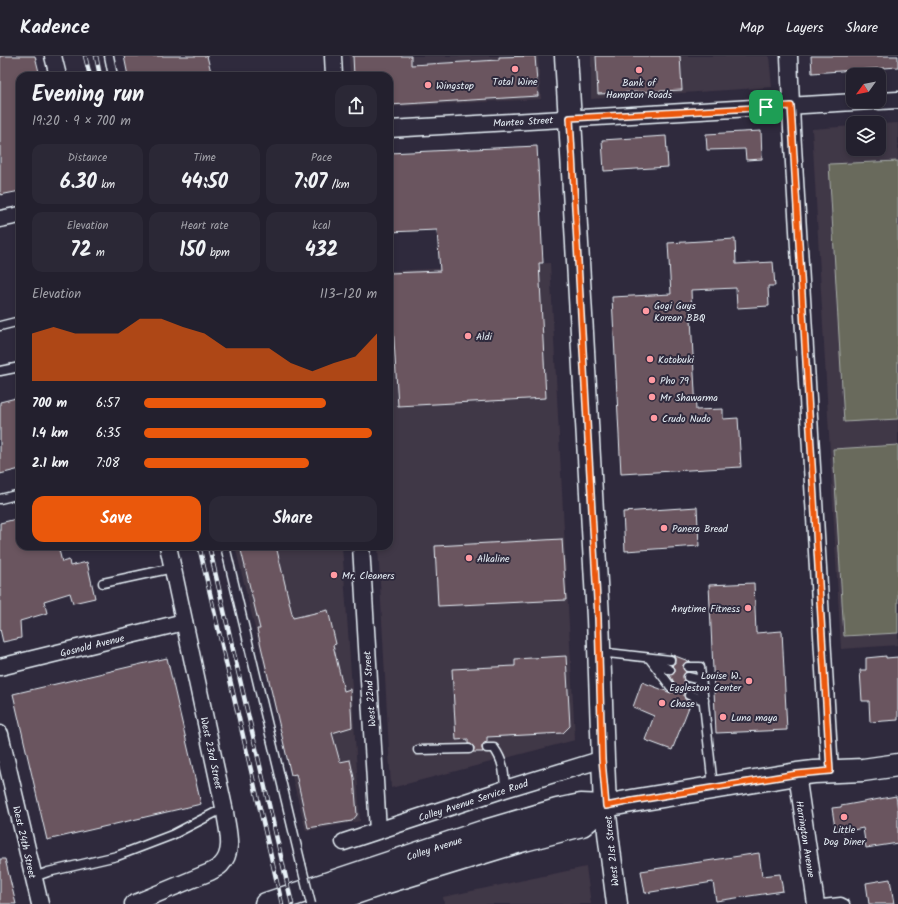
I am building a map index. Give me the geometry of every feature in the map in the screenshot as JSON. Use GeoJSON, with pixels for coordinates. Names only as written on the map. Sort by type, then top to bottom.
{"type":"FeatureCollection","features":[{"type":"Feature","properties":{"kind":"main road","name":"West 21st Street"},"geometry":{"type":"LineString","coordinates":[[566,56],[598,618],[602,759],[606,806]]}},
{"type":"Feature","properties":{"kind":"main road","name":"Colley Avenue"},"geometry":{"type":"LineString","coordinates":[[266,904],[482,832],[557,810],[581,805],[606,806],[797,774],[862,770],[898,765]]}},
{"type":"Feature","properties":{"kind":"main road","name":"Colley Avenue"},"geometry":{"type":"LineString","coordinates":[[323,904],[384,883],[491,850],[582,825],[606,806]]}},
{"type":"Feature","properties":{"kind":"street"},"geometry":{"type":"LineString","coordinates":[[53,56],[57,72]]}},
{"type":"Feature","properties":{"kind":"street"},"geometry":{"type":"LineString","coordinates":[[332,56],[334,72]]}},
{"type":"Feature","properties":{"kind":"street"},"geometry":{"type":"LineString","coordinates":[[789,56],[830,771]]}},
{"type":"Feature","properties":{"kind":"street"},"geometry":{"type":"LineString","coordinates":[[886,101],[898,100]]}},
{"type":"Feature","properties":{"kind":"street","name":"Manteo Street"},"geometry":{"type":"LineString","coordinates":[[393,129],[846,103]]}},
{"type":"Feature","properties":{"kind":"street"},"geometry":{"type":"LineString","coordinates":[[0,219],[16,216]]}},
{"type":"Feature","properties":{"kind":"street","name":"West 23rd Street"},"geometry":{"type":"LineString","coordinates":[[133,904],[210,872],[221,865],[227,856],[230,846],[224,808],[169,550]]}},
{"type":"Feature","properties":{"kind":"street","name":"West 22nd Street"},"geometry":{"type":"LineString","coordinates":[[361,550],[378,831]]}},
{"type":"Feature","properties":{"kind":"street","name":"Gosnold Avenue"},"geometry":{"type":"LineString","coordinates":[[0,667],[184,622]]}},
{"type":"Feature","properties":{"kind":"street","name":"West 24th Street"},"geometry":{"type":"LineString","coordinates":[[0,734],[40,904]]}},
{"type":"Feature","properties":{"kind":"street","name":"Colley Avenue Service Road"},"geometry":{"type":"LineString","coordinates":[[344,842],[602,759]]}},
{"type":"Feature","properties":{"kind":"street","name":"Harrington Avenue"},"geometry":{"type":"LineString","coordinates":[[797,774],[816,904]]}},
{"type":"Feature","properties":{"kind":"street","name":"West 21st Street"},"geometry":{"type":"LineString","coordinates":[[606,806],[617,904]]}},
{"type":"Feature","properties":{"kind":"lane"},"geometry":{"type":"LineString","coordinates":[[109,56],[112,72]]}},
{"type":"Feature","properties":{"kind":"lane"},"geometry":{"type":"LineString","coordinates":[[0,326],[16,322]]}},
{"type":"Feature","properties":{"kind":"lane"},"geometry":{"type":"LineString","coordinates":[[0,371],[16,368]]}},
{"type":"Feature","properties":{"kind":"lane"},"geometry":{"type":"LineString","coordinates":[[0,499],[16,495]]}},
{"type":"Feature","properties":{"kind":"lane"},"geometry":{"type":"LineString","coordinates":[[225,550],[311,904]]}},
{"type":"Feature","properties":{"kind":"lane"},"geometry":{"type":"LineString","coordinates":[[103,583],[173,568]]}},
{"type":"Feature","properties":{"kind":"lane"},"geometry":{"type":"LineString","coordinates":[[599,652],[650,659],[670,660]]}},
{"type":"Feature","properties":{"kind":"lane"},"geometry":{"type":"LineString","coordinates":[[650,659],[670,670]]}},
{"type":"Feature","properties":{"kind":"lane"},"geometry":{"type":"LineString","coordinates":[[650,659],[671,683]]}},
{"type":"Feature","properties":{"kind":"lane"},"geometry":{"type":"LineString","coordinates":[[688,667],[700,667],[713,788]]}},
{"type":"Feature","properties":{"kind":"lane"},"geometry":{"type":"LineString","coordinates":[[688,677],[701,680]]}},
{"type":"Feature","properties":{"kind":"lane"},"geometry":{"type":"LineString","coordinates":[[702,691],[689,691],[704,700]]}},
{"type":"Feature","properties":{"kind":"lane"},"geometry":{"type":"LineString","coordinates":[[487,748],[494,748],[503,763],[505,789]]}},
{"type":"Feature","properties":{"kind":"lane"},"geometry":{"type":"LineString","coordinates":[[418,750],[469,749]]}},
{"type":"Feature","properties":{"kind":"lane"},"geometry":{"type":"LineString","coordinates":[[34,877],[48,872],[117,856],[172,835],[224,808]]}},
{"type":"Feature","properties":{"kind":"lane"},"geometry":{"type":"LineString","coordinates":[[822,904],[841,902],[845,904]]}},
{"type":"Feature","properties":{"kind":"shaded area"},"geometry":{"type":"Polygon","coordinates":[[[349,56],[538,56],[541,99],[393,107],[393,72],[350,72],[349,56]]]}},
{"type":"Feature","properties":{"kind":"shaded area"},"geometry":{"type":"Polygon","coordinates":[[[591,56],[769,56],[772,87],[591,99],[591,56]]]}},
{"type":"Feature","properties":{"kind":"shaded area"},"geometry":{"type":"Polygon","coordinates":[[[898,123],[898,645],[841,649],[812,129],[846,127],[846,156],[886,156],[886,124],[898,123]]]}},
{"type":"Feature","properties":{"kind":"shaded area"},"geometry":{"type":"Polygon","coordinates":[[[550,263],[575,740],[391,788],[378,550],[393,550],[393,271],[550,263]]]}},
{"type":"Feature","properties":{"kind":"shaded area"},"geometry":{"type":"Polygon","coordinates":[[[236,550],[342,550],[360,821],[306,831],[236,550]]]}},
{"type":"Feature","properties":{"kind":"shaded area"},"geometry":{"type":"Polygon","coordinates":[[[586,867],[591,904],[444,904],[443,897],[586,867]]]}},
{"type":"Feature","properties":{"kind":"green space"},"geometry":{"type":"Polygon","coordinates":[[[898,161],[898,419],[844,422],[829,164],[898,161]]]}},
{"type":"Feature","properties":{"kind":"green space"},"geometry":{"type":"Polygon","coordinates":[[[898,445],[898,633],[844,636],[833,449],[898,445]]]}},
{"type":"Feature","properties":{"kind":"building"},"geometry":{"type":"Polygon","coordinates":[[[0,56],[35,56],[39,72],[16,72],[16,192],[0,195],[0,56]]]}},
{"type":"Feature","properties":{"kind":"building"},"geometry":{"type":"Polygon","coordinates":[[[124,56],[207,56],[211,72],[127,72],[124,56]]]}},
{"type":"Feature","properties":{"kind":"building"},"geometry":{"type":"Polygon","coordinates":[[[353,56],[411,56],[411,65],[499,60],[499,57],[535,56],[538,96],[393,105],[393,72],[354,72],[353,56]]]}},
{"type":"Feature","properties":{"kind":"building","name":"Bank of Hampton Roads"},"geometry":{"type":"Polygon","coordinates":[[[596,56],[680,56],[682,90],[598,94],[596,56]]]}},
{"type":"Feature","properties":{"kind":"building"},"geometry":{"type":"Polygon","coordinates":[[[811,56],[898,56],[898,67],[846,68],[846,71],[812,73],[811,56]]]}},
{"type":"Feature","properties":{"kind":"building"},"geometry":{"type":"Polygon","coordinates":[[[761,131],[762,159],[746,160],[745,149],[707,150],[706,134],[761,131]]]}},
{"type":"Feature","properties":{"kind":"building"},"geometry":{"type":"Polygon","coordinates":[[[666,136],[668,167],[604,171],[602,140],[666,136]]]}},
{"type":"Feature","properties":{"kind":"building"},"geometry":{"type":"Polygon","coordinates":[[[537,146],[543,263],[539,263],[546,398],[398,406],[393,323],[393,273],[440,271],[437,230],[393,232],[393,153],[537,146]]]}},
{"type":"Feature","properties":{"kind":"building"},"geometry":{"type":"Polygon","coordinates":[[[735,239],[736,264],[773,262],[775,286],[768,286],[769,306],[737,308],[736,288],[691,290],[691,319],[696,410],[723,409],[723,419],[738,418],[741,467],[621,474],[612,297],[671,294],[668,243],[735,239]]]}},
{"type":"Feature","properties":{"kind":"building"},"geometry":{"type":"Polygon","coordinates":[[[16,398],[16,470],[0,474],[0,402],[16,398]]]}},
{"type":"Feature","properties":{"kind":"building"},"geometry":{"type":"Polygon","coordinates":[[[697,507],[699,546],[625,551],[623,512],[697,507]]]}},
{"type":"Feature","properties":{"kind":"building"},"geometry":{"type":"Polygon","coordinates":[[[16,519],[16,550],[59,550],[62,562],[69,560],[70,566],[87,562],[95,598],[73,603],[70,593],[44,601],[47,613],[20,621],[21,638],[3,642],[0,629],[0,523],[16,519]]]}},
{"type":"Feature","properties":{"kind":"building"},"geometry":{"type":"Polygon","coordinates":[[[562,539],[566,600],[438,606],[435,546],[562,539]]]}},
{"type":"Feature","properties":{"kind":"building"},"geometry":{"type":"Polygon","coordinates":[[[241,550],[277,550],[293,618],[328,610],[336,644],[333,645],[344,691],[350,689],[352,727],[332,733],[340,762],[350,760],[354,778],[357,815],[352,821],[308,828],[296,774],[291,775],[257,629],[260,629],[241,550]]]}},
{"type":"Feature","properties":{"kind":"building","name":"Louise W. Eggleston Center"},"geometry":{"type":"Polygon","coordinates":[[[754,583],[756,633],[782,631],[787,730],[716,733],[709,585],[754,583]]]}},
{"type":"Feature","properties":{"kind":"building","name":"Chase"},"geometry":{"type":"Polygon","coordinates":[[[670,654],[691,662],[686,662],[683,665],[683,669],[686,672],[683,676],[684,681],[686,682],[684,686],[684,696],[685,699],[691,702],[672,750],[645,740],[654,716],[633,707],[642,682],[671,693],[676,690],[676,686],[670,675],[675,672],[675,668],[672,665],[675,663],[675,658],[670,654]]]}},
{"type":"Feature","properties":{"kind":"building"},"geometry":{"type":"Polygon","coordinates":[[[566,656],[570,726],[563,733],[487,737],[487,742],[482,746],[483,752],[473,752],[474,747],[471,744],[468,744],[468,739],[456,740],[452,669],[515,666],[515,659],[566,656]]]}},
{"type":"Feature","properties":{"kind":"building"},"geometry":{"type":"Polygon","coordinates":[[[886,656],[886,658],[898,657],[898,720],[870,722],[869,701],[862,701],[860,670],[866,670],[866,658],[886,656]]]}},
{"type":"Feature","properties":{"kind":"building"},"geometry":{"type":"Polygon","coordinates":[[[167,658],[201,804],[47,840],[13,694],[167,658]]]}},
{"type":"Feature","properties":{"kind":"building"},"geometry":{"type":"Polygon","coordinates":[[[896,796],[898,810],[898,843],[866,848],[863,828],[843,832],[842,827],[835,828],[832,808],[896,796]]]}},
{"type":"Feature","properties":{"kind":"building"},"geometry":{"type":"Polygon","coordinates":[[[759,853],[762,876],[780,874],[783,891],[716,901],[713,882],[645,893],[641,871],[759,853]]]}},
{"type":"Feature","properties":{"kind":"building"},"geometry":{"type":"Polygon","coordinates":[[[0,859],[5,859],[16,904],[0,904],[0,859]]]}},
{"type":"Feature","properties":{"kind":"building"},"geometry":{"type":"Polygon","coordinates":[[[890,879],[894,904],[869,904],[866,883],[890,879]]]}},
{"type":"Feature","properties":{"kind":"railway"},"geometry":{"type":"LineString","coordinates":[[85,56],[89,72]]}},
{"type":"Feature","properties":{"kind":"railway"},"geometry":{"type":"LineString","coordinates":[[96,56],[99,72]]}},
{"type":"Feature","properties":{"kind":"railway"},"geometry":{"type":"LineString","coordinates":[[200,550],[282,904]]}},
{"type":"Feature","properties":{"kind":"railway"},"geometry":{"type":"LineString","coordinates":[[210,550],[292,904]]}},
{"type":"Feature","properties":{"kind":"place","name":"Total Wine"},"geometry":{"type":"Point","coordinates":[515,69]}},
{"type":"Feature","properties":{"kind":"place","name":"Bank of Hampton Roads"},"geometry":{"type":"Point","coordinates":[639,70]}},
{"type":"Feature","properties":{"kind":"place","name":"Wingstop"},"geometry":{"type":"Point","coordinates":[428,85]}},
{"type":"Feature","properties":{"kind":"place","name":"Gogi Guys Korean BBQ"},"geometry":{"type":"Point","coordinates":[646,311]}},
{"type":"Feature","properties":{"kind":"place","name":"Aldi"},"geometry":{"type":"Point","coordinates":[468,336]}},
{"type":"Feature","properties":{"kind":"place","name":"Kotobuki"},"geometry":{"type":"Point","coordinates":[650,359]}},
{"type":"Feature","properties":{"kind":"place","name":"Pho 79"},"geometry":{"type":"Point","coordinates":[652,380]}},
{"type":"Feature","properties":{"kind":"place","name":"Mr Shawarma"},"geometry":{"type":"Point","coordinates":[652,397]}},
{"type":"Feature","properties":{"kind":"place","name":"Crudo Nudo"},"geometry":{"type":"Point","coordinates":[654,418]}},
{"type":"Feature","properties":{"kind":"place","name":"Panera Bread"},"geometry":{"type":"Point","coordinates":[664,528]}},
{"type":"Feature","properties":{"kind":"place","name":"Alkaline"},"geometry":{"type":"Point","coordinates":[469,558]}},
{"type":"Feature","properties":{"kind":"place","name":"Mr. Cleaners"},"geometry":{"type":"Point","coordinates":[334,575]}},
{"type":"Feature","properties":{"kind":"place","name":"Anytime Fitness"},"geometry":{"type":"Point","coordinates":[748,608]}},
{"type":"Feature","properties":{"kind":"place","name":"Louise W. Eggleston Center"},"geometry":{"type":"Point","coordinates":[749,681]}},
{"type":"Feature","properties":{"kind":"place","name":"Chase"},"geometry":{"type":"Point","coordinates":[662,703]}},
{"type":"Feature","properties":{"kind":"place","name":"Luna maya"},"geometry":{"type":"Point","coordinates":[723,717]}},
{"type":"Feature","properties":{"kind":"place","name":"Little Dog Diner"},"geometry":{"type":"Point","coordinates":[844,817]}},
{"type":"Feature","properties":{"kind":"route"},"geometry":{"type":"LineString","coordinates":[[791,106],[830,771],[797,774],[606,806],[602,759],[598,618],[570,118],[766,107],[791,106]]}}]}
